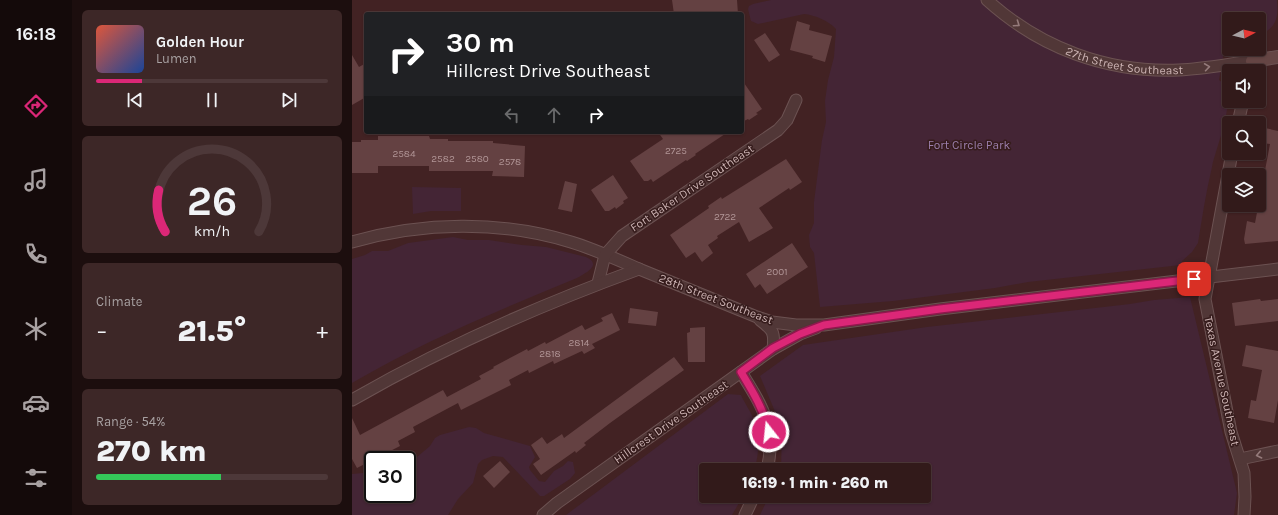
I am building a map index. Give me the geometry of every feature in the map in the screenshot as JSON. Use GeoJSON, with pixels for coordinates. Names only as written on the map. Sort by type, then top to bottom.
{"type":"FeatureCollection","features":[{"type":"Feature","properties":{"kind":"street","name":"27th Street Southeast"},"geometry":{"type":"LineString","coordinates":[[987,0],[1009,19],[1036,36],[1065,51],[1100,62],[1126,68],[1167,70],[1222,68]]}},
{"type":"Feature","properties":{"kind":"street","name":"27th Street Southeast"},"geometry":{"type":"LineString","coordinates":[[1256,64],[1278,57]]}},
{"type":"Feature","properties":{"kind":"street","name":"Fort Baker Drive Southeast"},"geometry":{"type":"LineString","coordinates":[[598,283],[605,255],[622,236],[778,130],[789,116],[796,100]]}},
{"type":"Feature","properties":{"kind":"street","name":"Texas Avenue Southeast"},"geometry":{"type":"LineString","coordinates":[[1231,160],[1205,299],[1232,432],[1244,473],[1244,515]]}},
{"type":"Feature","properties":{"kind":"street","name":"28th Street Southeast"},"geometry":{"type":"LineString","coordinates":[[352,242],[381,234],[426,228],[471,227],[544,235],[570,242],[605,255],[757,317],[772,322],[796,325],[824,325],[940,309],[1278,269]]}},
{"type":"Feature","properties":{"kind":"street"},"geometry":{"type":"LineString","coordinates":[[352,400],[418,363],[464,340],[538,307],[598,283],[639,269]]}},
{"type":"Feature","properties":{"kind":"street"},"geometry":{"type":"LineString","coordinates":[[757,317],[771,329],[774,337],[773,348]]}},
{"type":"Feature","properties":{"kind":"street","name":"Hillcrest Drive Southeast"},"geometry":{"type":"LineString","coordinates":[[543,515],[773,348],[800,334],[824,325]]}},
{"type":"Feature","properties":{"kind":"street"},"geometry":{"type":"LineString","coordinates":[[741,372],[759,402],[767,420],[770,444],[768,463]]}},
{"type":"Feature","properties":{"kind":"street"},"geometry":{"type":"LineString","coordinates":[[1240,460],[1278,451]]}},
{"type":"Feature","properties":{"kind":"street"},"geometry":{"type":"LineString","coordinates":[[745,515],[751,503]]}},
{"type":"Feature","properties":{"kind":"green space","name":"Fort Circle Park"},"geometry":{"type":"Polygon","coordinates":[[[771,0],[1277,0],[1277,10],[1275,21],[1271,28],[1266,32],[1266,12],[1222,12],[1222,56],[1223,56],[1219,80],[1222,83],[1222,108],[1227,108],[1226,116],[1222,116],[1222,131],[1210,176],[1198,243],[1192,252],[1182,261],[1181,265],[1028,282],[995,288],[893,301],[820,307],[814,253],[810,247],[809,235],[814,223],[814,202],[822,140],[826,122],[825,101],[828,80],[834,57],[836,29],[830,23],[822,19],[804,14],[758,24],[751,21],[748,9],[749,6],[771,0]]]}},
{"type":"Feature","properties":{"kind":"green space"},"geometry":{"type":"Polygon","coordinates":[[[412,187],[461,188],[461,211],[431,211],[413,214],[412,187]]]}},
{"type":"Feature","properties":{"kind":"green space"},"geometry":{"type":"Polygon","coordinates":[[[453,237],[468,240],[489,240],[546,247],[586,257],[591,260],[593,266],[577,278],[491,314],[406,353],[352,383],[352,259],[372,251],[388,251],[408,243],[453,237]]]}},
{"type":"Feature","properties":{"kind":"green space"},"geometry":{"type":"Polygon","coordinates":[[[1190,297],[1237,493],[1234,515],[760,515],[766,503],[931,503],[931,463],[781,463],[782,428],[760,376],[803,345],[927,327],[1190,297]]]}},
{"type":"Feature","properties":{"kind":"green space"},"geometry":{"type":"Polygon","coordinates":[[[728,394],[741,395],[754,419],[757,428],[758,446],[756,463],[699,463],[699,503],[739,503],[732,515],[566,515],[728,394]]]}},
{"type":"Feature","properties":{"kind":"green space"},"geometry":{"type":"Polygon","coordinates":[[[469,427],[476,428],[484,433],[530,446],[535,457],[529,467],[539,481],[545,482],[554,471],[568,461],[573,462],[575,473],[570,479],[544,496],[540,496],[503,457],[493,456],[482,460],[478,464],[473,483],[458,499],[448,515],[352,515],[352,474],[364,473],[364,503],[416,503],[416,458],[430,446],[435,438],[440,435],[469,427]]]}},
{"type":"Feature","properties":{"kind":"building"},"geometry":{"type":"Polygon","coordinates":[[[672,0],[737,0],[738,12],[674,12],[672,0]]]}},
{"type":"Feature","properties":{"kind":"building"},"geometry":{"type":"Polygon","coordinates":[[[797,21],[810,25],[809,30],[832,36],[825,62],[812,58],[813,56],[790,50],[797,21]]]}},
{"type":"Feature","properties":{"kind":"building"},"geometry":{"type":"Polygon","coordinates":[[[765,33],[780,55],[769,62],[754,40],[765,33]]]}},
{"type":"Feature","properties":{"kind":"building"},"geometry":{"type":"Polygon","coordinates":[[[352,55],[359,67],[364,64],[364,98],[352,105],[352,55]]]}},
{"type":"Feature","properties":{"kind":"building"},"geometry":{"type":"Polygon","coordinates":[[[744,83],[762,109],[756,113],[758,114],[749,120],[744,121],[744,83]]]}},
{"type":"Feature","properties":{"kind":"building"},"geometry":{"type":"Polygon","coordinates":[[[1266,128],[1278,131],[1278,241],[1245,244],[1244,239],[1247,221],[1255,223],[1257,212],[1266,212],[1265,168],[1270,144],[1266,144],[1266,128]]]}},
{"type":"Feature","properties":{"kind":"building"},"geometry":{"type":"Polygon","coordinates":[[[659,134],[725,134],[687,161],[686,160],[653,182],[651,179],[644,181],[630,161],[663,139],[659,134]]]}},
{"type":"Feature","properties":{"kind":"building"},"geometry":{"type":"Polygon","coordinates":[[[378,136],[429,136],[430,139],[448,139],[448,141],[493,141],[493,143],[525,146],[524,177],[492,176],[493,171],[429,171],[429,166],[378,166],[378,173],[352,173],[352,142],[361,142],[361,140],[378,140],[378,136]]]}},
{"type":"Feature","properties":{"kind":"building"},"geometry":{"type":"Polygon","coordinates":[[[786,159],[802,182],[790,190],[789,188],[759,208],[773,228],[749,242],[739,222],[717,236],[718,238],[708,245],[713,253],[702,262],[695,252],[686,258],[670,235],[709,208],[708,206],[721,197],[722,199],[786,159]]]}},
{"type":"Feature","properties":{"kind":"building"},"geometry":{"type":"Polygon","coordinates":[[[613,175],[628,198],[616,209],[615,207],[609,211],[605,211],[591,190],[613,175]]]}},
{"type":"Feature","properties":{"kind":"building"},"geometry":{"type":"Polygon","coordinates":[[[565,181],[577,184],[572,212],[558,209],[565,181]]]}},
{"type":"Feature","properties":{"kind":"building"},"geometry":{"type":"Polygon","coordinates":[[[792,243],[808,267],[767,294],[760,284],[755,288],[746,274],[792,243]]]}},
{"type":"Feature","properties":{"kind":"building"},"geometry":{"type":"Polygon","coordinates":[[[1260,299],[1261,301],[1278,299],[1278,321],[1235,326],[1232,303],[1260,299]]]}},
{"type":"Feature","properties":{"kind":"building"},"geometry":{"type":"Polygon","coordinates":[[[630,308],[658,312],[656,326],[628,323],[630,308]]]}},
{"type":"Feature","properties":{"kind":"building"},"geometry":{"type":"Polygon","coordinates":[[[612,313],[620,330],[592,344],[595,348],[584,354],[582,351],[554,364],[553,361],[529,373],[528,370],[509,380],[511,385],[461,410],[458,403],[413,427],[415,432],[398,441],[400,446],[390,451],[364,451],[364,464],[357,468],[352,459],[352,418],[360,435],[443,390],[447,397],[481,379],[479,376],[494,368],[493,367],[527,349],[528,351],[545,342],[546,344],[582,325],[585,330],[603,321],[601,318],[612,313]]]}},
{"type":"Feature","properties":{"kind":"building"},"geometry":{"type":"Polygon","coordinates":[[[705,327],[705,362],[688,362],[687,333],[690,332],[690,328],[705,327]]]}},
{"type":"Feature","properties":{"kind":"building"},"geometry":{"type":"Polygon","coordinates":[[[1246,345],[1278,351],[1278,400],[1274,423],[1248,418],[1251,400],[1256,401],[1262,370],[1242,366],[1246,345]]]}},
{"type":"Feature","properties":{"kind":"building"},"geometry":{"type":"Polygon","coordinates":[[[674,357],[684,370],[610,423],[584,443],[586,445],[576,453],[575,451],[541,475],[533,464],[540,459],[531,445],[542,437],[547,444],[562,434],[564,438],[674,357]]]}},
{"type":"Feature","properties":{"kind":"building"},"geometry":{"type":"Polygon","coordinates":[[[500,461],[510,472],[494,488],[483,476],[500,461]]]}},
{"type":"Feature","properties":{"kind":"route"},"geometry":{"type":"LineString","coordinates":[[769,432],[767,420],[759,402],[741,372],[773,348],[800,334],[824,325],[940,309],[1194,279]]}}]}
